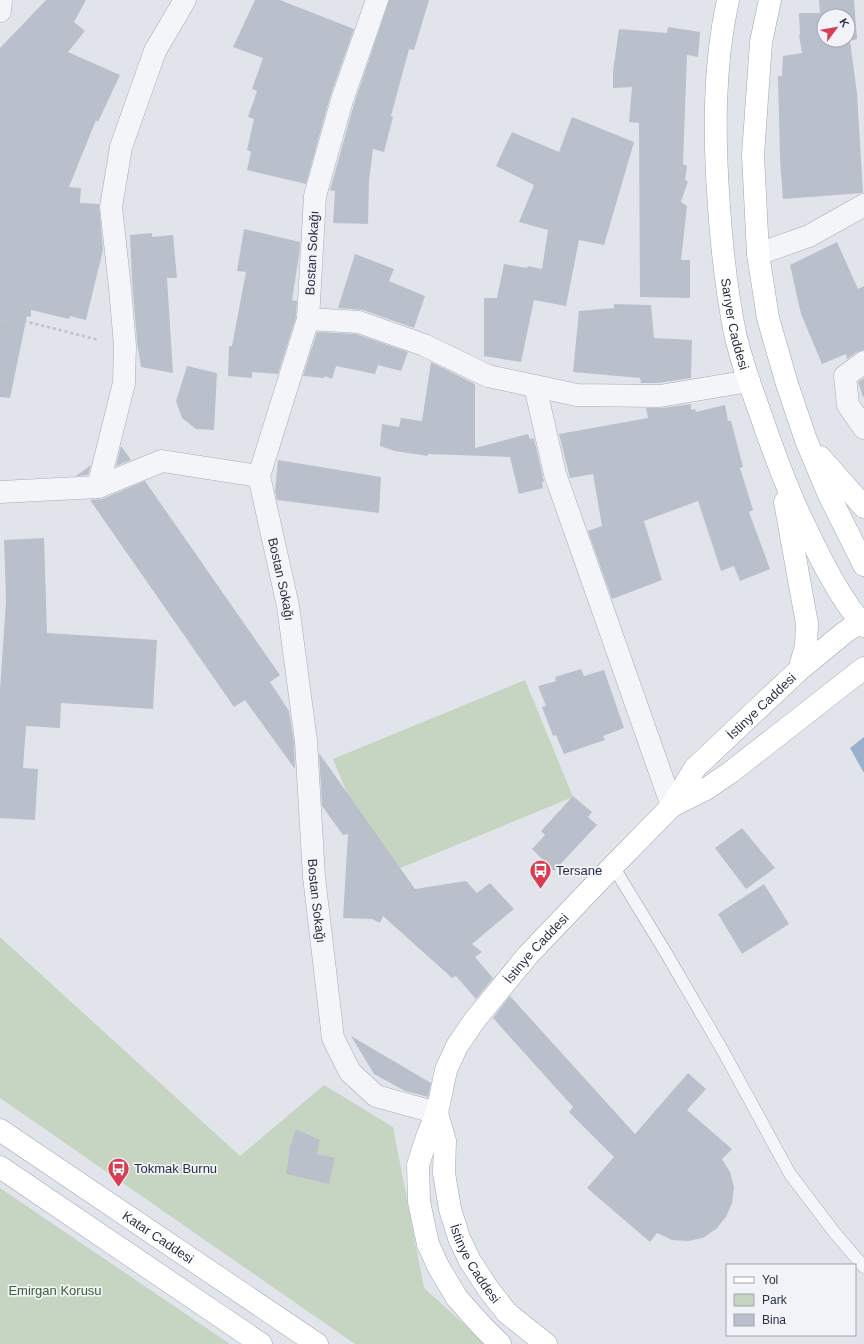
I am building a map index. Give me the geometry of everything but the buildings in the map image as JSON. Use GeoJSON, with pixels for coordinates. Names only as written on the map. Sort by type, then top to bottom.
{"type":"FeatureCollection","features":[{"type":"Feature","properties":{"kind":"main road","name":"Sarıyer Caddesi"},"geometry":{"type":"LineString","coordinates":[[728,0],[718,72],[715,129],[717,192],[722,257],[736,338],[749,381],[779,467],[817,552],[845,601],[863,622]]}},
{"type":"Feature","properties":{"kind":"main road"},"geometry":{"type":"LineString","coordinates":[[770,0],[761,42],[753,155],[758,254],[768,318],[786,384],[806,440],[829,495],[864,565]]}},
{"type":"Feature","properties":{"kind":"main road"},"geometry":{"type":"LineString","coordinates":[[806,440],[864,507]]}},
{"type":"Feature","properties":{"kind":"main road"},"geometry":{"type":"LineString","coordinates":[[779,467],[806,624],[806,646],[799,670]]}},
{"type":"Feature","properties":{"kind":"main road","name":"İstinye Caddesi"},"geometry":{"type":"LineString","coordinates":[[500,1344],[457,1298],[439,1268],[428,1244],[418,1202],[418,1165],[428,1134],[437,1113],[446,1070],[457,1046],[474,1021],[528,955],[672,806],[695,768],[799,670],[844,633],[863,622]]}},
{"type":"Feature","properties":{"kind":"main road","name":"İstinye Caddesi"},"geometry":{"type":"LineString","coordinates":[[672,806],[706,789],[731,772],[864,668]]}},
{"type":"Feature","properties":{"kind":"main road","name":"İstinye Caddesi"},"geometry":{"type":"LineString","coordinates":[[437,1113],[445,1141],[444,1173],[450,1209],[459,1238],[470,1261],[489,1290],[507,1313],[546,1344]]}},
{"type":"Feature","properties":{"kind":"main road","name":"Katar Caddesi"},"geometry":{"type":"LineString","coordinates":[[0,1130],[317,1344]]}},
{"type":"Feature","properties":{"kind":"main road"},"geometry":{"type":"LineString","coordinates":[[0,1167],[261,1344]]}},
{"type":"Feature","properties":{"kind":"street"},"geometry":{"type":"LineString","coordinates":[[0,11],[1,0]]}},
{"type":"Feature","properties":{"kind":"street"},"geometry":{"type":"LineString","coordinates":[[98,486],[124,383],[125,346],[111,207],[121,147],[155,51],[186,0]]}},
{"type":"Feature","properties":{"kind":"street","name":"Bostan Sokağı"},"geometry":{"type":"LineString","coordinates":[[377,0],[342,100],[315,196],[308,319],[259,476],[288,606],[306,741],[314,877],[333,1038],[350,1072],[376,1096],[437,1113]]}},
{"type":"Feature","properties":{"kind":"street"},"geometry":{"type":"LineString","coordinates":[[758,254],[809,236],[864,205]]}},
{"type":"Feature","properties":{"kind":"street"},"geometry":{"type":"LineString","coordinates":[[308,319],[358,322],[424,345],[488,376],[577,395],[660,396],[749,381]]}},
{"type":"Feature","properties":{"kind":"street"},"geometry":{"type":"LineString","coordinates":[[864,362],[845,376],[848,405],[864,428]]}},
{"type":"Feature","properties":{"kind":"street"},"geometry":{"type":"LineString","coordinates":[[535,386],[555,474],[672,806]]}},
{"type":"Feature","properties":{"kind":"street"},"geometry":{"type":"LineString","coordinates":[[0,492],[98,486],[162,461],[259,476]]}},
{"type":"Feature","properties":{"kind":"lane"},"geometry":{"type":"LineString","coordinates":[[613,866],[719,1045],[790,1174],[834,1232],[864,1267]]}},
{"type":"Feature","properties":{"kind":"path"},"geometry":{"type":"LineString","coordinates":[[0,322],[20,320],[125,346]]}},
{"type":"Feature","properties":{"kind":"green space"},"geometry":{"type":"Polygon","coordinates":[[[525,680],[573,797],[381,876],[333,759],[525,680]]]}},
{"type":"Feature","properties":{"kind":"green space"},"geometry":{"type":"Polygon","coordinates":[[[0,937],[240,1156],[324,1085],[393,1127],[424,1288],[486,1344],[355,1344],[0,1098],[0,937]]]}},
{"type":"Feature","properties":{"kind":"green space","name":"Emirgan Korusu"},"geometry":{"type":"Polygon","coordinates":[[[0,1188],[230,1344],[0,1344],[0,1188]]]}},
{"type":"Feature","properties":{"kind":"water"},"geometry":{"type":"Polygon","coordinates":[[[864,737],[864,773],[850,748],[864,737]]]}},
{"type":"Feature","properties":{"kind":"place","name":"Tersane"},"geometry":{"type":"Point","coordinates":[540,890]}},
{"type":"Feature","properties":{"kind":"place","name":"Tokmak Burnu"},"geometry":{"type":"Point","coordinates":[118,1188]}}]}
